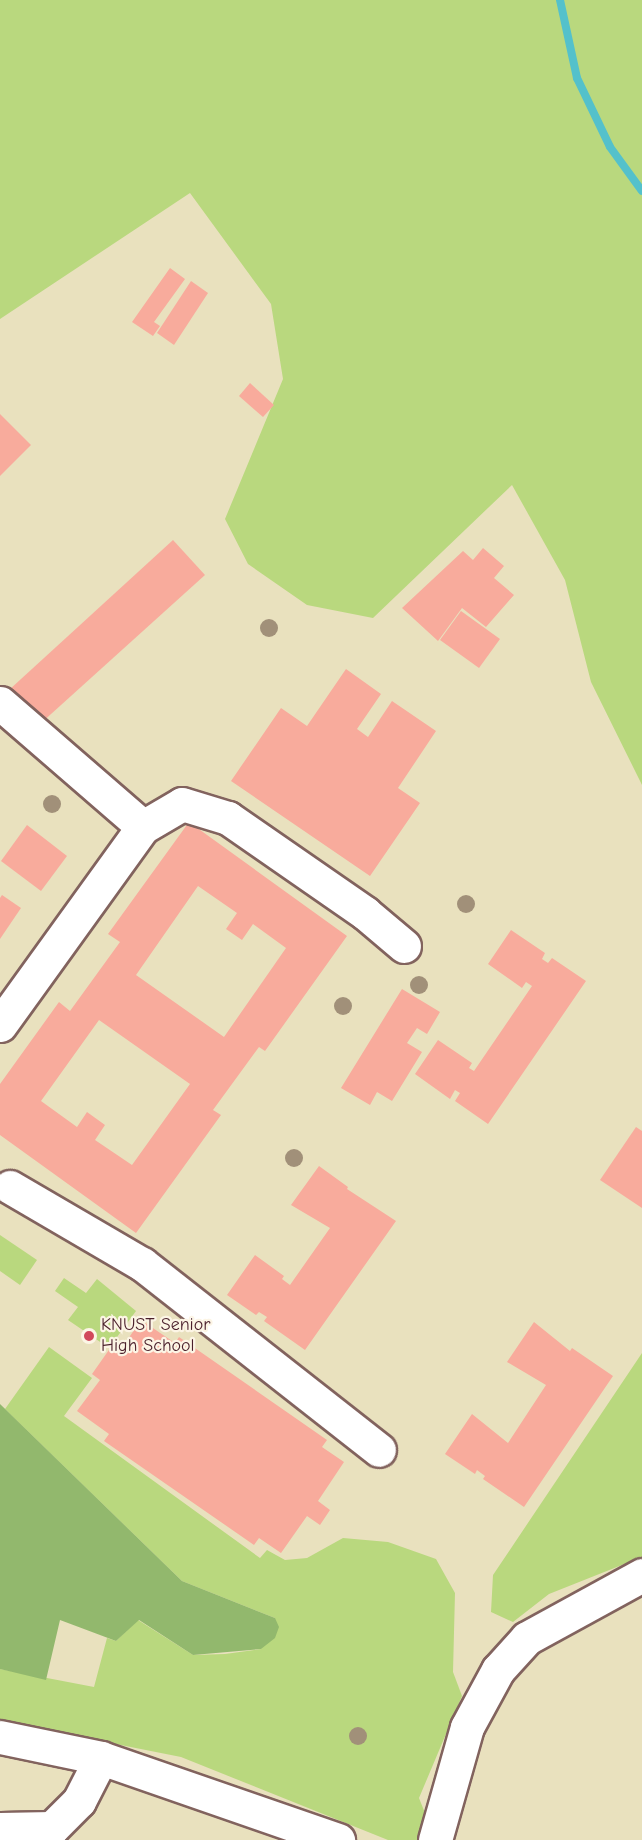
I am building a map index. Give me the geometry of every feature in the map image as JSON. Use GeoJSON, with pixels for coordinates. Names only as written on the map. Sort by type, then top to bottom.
{"type":"FeatureCollection","features":[{"type":"Feature","properties":{"kind":"street"},"geometry":{"type":"LineString","coordinates":[[0,703],[143,827]]}},
{"type":"Feature","properties":{"kind":"street"},"geometry":{"type":"LineString","coordinates":[[0,1025],[143,827],[182,804],[228,818],[365,913],[404,946]]}},
{"type":"Feature","properties":{"kind":"street"},"geometry":{"type":"LineString","coordinates":[[3,1192],[142,1264],[379,1450]]}},
{"type":"Feature","properties":{"kind":"street"},"geometry":{"type":"LineString","coordinates":[[435,1840],[467,1727],[498,1670],[527,1638],[642,1575]]}},
{"type":"Feature","properties":{"kind":"street"},"geometry":{"type":"LineString","coordinates":[[0,1737],[101,1758],[338,1840]]}},
{"type":"Feature","properties":{"kind":"street"},"geometry":{"type":"LineString","coordinates":[[0,1829],[52,1827],[80,1801],[101,1758]]}},
{"type":"Feature","properties":{"kind":"green space"},"geometry":{"type":"Polygon","coordinates":[[[0,0],[642,0],[642,785],[591,682],[565,580],[512,485],[373,618],[307,605],[248,564],[225,519],[283,379],[271,304],[190,193],[0,319],[0,0]]]}},
{"type":"Feature","properties":{"kind":"green space"},"geometry":{"type":"Polygon","coordinates":[[[0,1235],[37,1260],[20,1285],[0,1271],[0,1235]]]}},
{"type":"Feature","properties":{"kind":"green space"},"geometry":{"type":"Polygon","coordinates":[[[64,1278],[86,1293],[97,1279],[136,1311],[109,1348],[68,1320],[78,1307],[55,1291],[64,1278]]]}},
{"type":"Feature","properties":{"kind":"green space"},"geometry":{"type":"Polygon","coordinates":[[[49,1347],[92,1378],[64,1416],[260,1558],[267,1550],[285,1560],[307,1558],[343,1538],[388,1542],[436,1559],[455,1593],[453,1672],[462,1696],[419,1798],[431,1828],[429,1840],[388,1840],[181,1757],[0,1721],[0,1669],[94,1687],[107,1638],[116,1641],[138,1620],[193,1655],[225,1654],[261,1649],[275,1618],[182,1581],[5,1409],[49,1347]]]}},
{"type":"Feature","properties":{"kind":"green space"},"geometry":{"type":"Polygon","coordinates":[[[642,1353],[642,1557],[549,1594],[513,1622],[491,1612],[493,1575],[642,1353]]]}},
{"type":"Feature","properties":{"kind":"green space"},"geometry":{"type":"Polygon","coordinates":[[[0,1404],[182,1581],[275,1618],[279,1627],[275,1638],[261,1649],[193,1655],[139,1620],[116,1641],[60,1620],[46,1680],[0,1669],[0,1404]]]}},
{"type":"Feature","properties":{"kind":"building"},"geometry":{"type":"Polygon","coordinates":[[[170,268],[185,279],[154,322],[160,326],[153,336],[132,322],[170,268]]]}},
{"type":"Feature","properties":{"kind":"building"},"geometry":{"type":"Polygon","coordinates":[[[191,281],[208,293],[174,345],[157,333],[191,281]]]}},
{"type":"Feature","properties":{"kind":"building"},"geometry":{"type":"Polygon","coordinates":[[[250,383],[274,405],[263,417],[239,396],[250,383]]]}},
{"type":"Feature","properties":{"kind":"building"},"geometry":{"type":"Polygon","coordinates":[[[0,414],[31,445],[0,476],[0,414]]]}},
{"type":"Feature","properties":{"kind":"building"},"geometry":{"type":"Polygon","coordinates":[[[173,540],[205,575],[40,724],[9,690],[173,540]]]}},
{"type":"Feature","properties":{"kind":"building"},"geometry":{"type":"Polygon","coordinates":[[[483,548],[504,566],[494,578],[514,595],[486,627],[462,608],[438,641],[402,608],[463,551],[473,560],[483,548]]]}},
{"type":"Feature","properties":{"kind":"building"},"geometry":{"type":"Polygon","coordinates":[[[461,611],[500,639],[479,668],[440,640],[461,611]]]}},
{"type":"Feature","properties":{"kind":"building"},"geometry":{"type":"Polygon","coordinates":[[[346,669],[381,694],[357,729],[368,737],[392,701],[436,731],[398,788],[420,803],[370,876],[231,781],[281,708],[307,726],[346,669]]]}},
{"type":"Feature","properties":{"kind":"building"},"geometry":{"type":"Polygon","coordinates":[[[189,822],[347,936],[265,1051],[259,1047],[213,1110],[221,1115],[136,1233],[0,1135],[0,1084],[59,1002],[70,1011],[120,942],[108,934],[189,822]],[[198,886],[136,975],[224,1037],[286,948],[253,924],[242,940],[226,929],[237,913],[198,886]],[[99,1020],[41,1101],[77,1127],[87,1112],[105,1125],[95,1140],[132,1165],[190,1084],[99,1020]]]}},
{"type":"Feature","properties":{"kind":"building"},"geometry":{"type":"Polygon","coordinates":[[[27,825],[67,856],[41,891],[1,861],[27,825]]]}},
{"type":"Feature","properties":{"kind":"building"},"geometry":{"type":"Polygon","coordinates":[[[2,895],[21,908],[0,939],[0,898],[2,895]]]}},
{"type":"Feature","properties":{"kind":"building"},"geometry":{"type":"Polygon","coordinates":[[[511,930],[545,953],[542,959],[548,963],[552,958],[586,981],[488,1124],[455,1101],[460,1093],[455,1090],[450,1099],[415,1074],[438,1040],[472,1063],[469,1068],[474,1071],[532,986],[526,982],[522,988],[488,964],[511,930]]]}},
{"type":"Feature","properties":{"kind":"building"},"geometry":{"type":"Polygon","coordinates":[[[402,989],[440,1012],[427,1034],[417,1028],[407,1043],[422,1052],[392,1101],[377,1092],[370,1105],[341,1088],[402,989]]]}},
{"type":"Feature","properties":{"kind":"building"},"geometry":{"type":"Polygon","coordinates":[[[636,1127],[642,1131],[642,1208],[600,1180],[636,1127]]]}},
{"type":"Feature","properties":{"kind":"building"},"geometry":{"type":"Polygon","coordinates":[[[319,1166],[348,1187],[347,1189],[396,1221],[305,1350],[264,1321],[267,1317],[259,1312],[256,1315],[227,1295],[255,1255],[284,1276],[282,1279],[290,1285],[330,1228],[291,1205],[319,1166]]]}},
{"type":"Feature","properties":{"kind":"building"},"geometry":{"type":"Polygon","coordinates":[[[141,1320],[175,1343],[179,1337],[327,1440],[322,1447],[344,1462],[318,1501],[330,1510],[320,1525],[307,1516],[281,1553],[259,1538],[254,1545],[104,1441],[109,1434],[77,1411],[100,1380],[92,1374],[111,1347],[119,1352],[141,1320]]]}},
{"type":"Feature","properties":{"kind":"building"},"geometry":{"type":"Polygon","coordinates":[[[534,1322],[570,1351],[572,1348],[613,1376],[524,1507],[483,1479],[485,1476],[477,1470],[475,1474],[445,1454],[472,1414],[508,1443],[546,1385],[507,1362],[534,1322]]]}},
{"type":"Feature","properties":{"kind":"waterway"},"geometry":{"type":"LineString","coordinates":[[560,0],[577,78],[610,147],[642,191]]}},
{"type":"Feature","properties":{"kind":"place","name":"KNUST Senior High School"},"geometry":{"type":"Point","coordinates":[89,1336]}}]}
